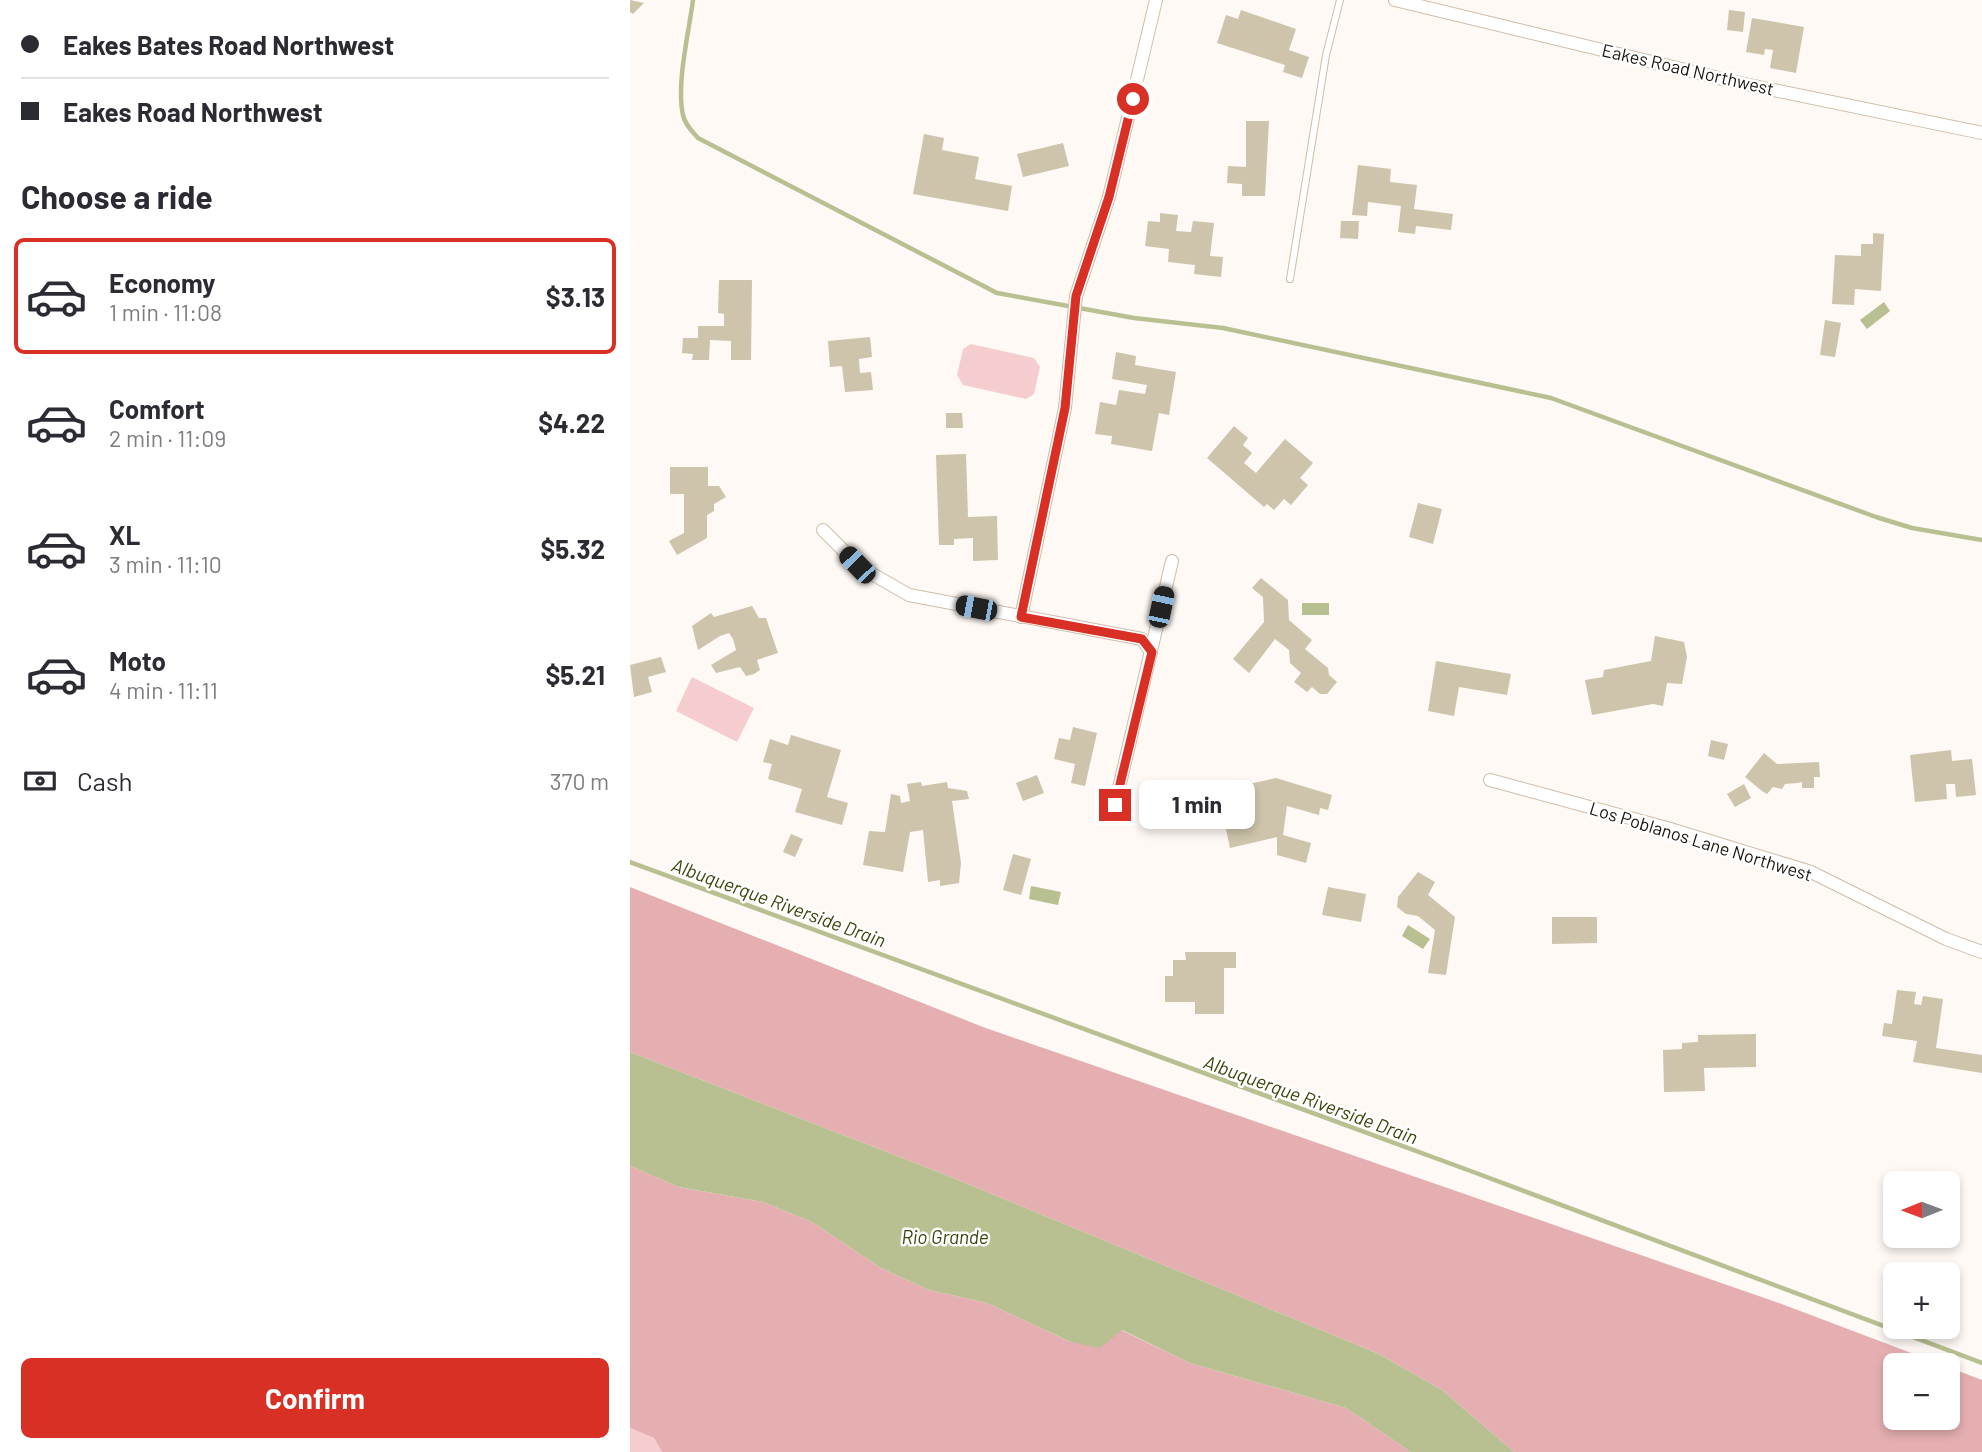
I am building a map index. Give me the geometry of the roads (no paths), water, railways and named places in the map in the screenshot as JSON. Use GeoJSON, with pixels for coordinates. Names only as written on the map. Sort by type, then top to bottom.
{"type":"FeatureCollection","features":[{"type":"Feature","properties":{"kind":"street"},"geometry":{"type":"LineString","coordinates":[[1021,617],[1065,408],[1076,296],[1109,197],[1156,0]]}},
{"type":"Feature","properties":{"kind":"street","name":"Eakes Road Northwest"},"geometry":{"type":"LineString","coordinates":[[1395,0],[1735,82],[1982,133]]}},
{"type":"Feature","properties":{"kind":"street"},"geometry":{"type":"LineString","coordinates":[[823,530],[860,567],[908,595],[1142,639],[1152,652]]}},
{"type":"Feature","properties":{"kind":"street"},"geometry":{"type":"LineString","coordinates":[[1115,805],[1172,561]]}},
{"type":"Feature","properties":{"kind":"street","name":"Los Poblanos Lane Northwest"},"geometry":{"type":"LineString","coordinates":[[1490,780],[1667,828],[1811,872],[1946,939],[1982,952]]}},
{"type":"Feature","properties":{"kind":"lane"},"geometry":{"type":"LineString","coordinates":[[1290,279],[1326,55],[1340,0]]}},
{"type":"Feature","properties":{"kind":"water"},"geometry":{"type":"Polygon","coordinates":[[[1884,302],[1890,311],[1867,329],[1860,320],[1884,302]]]}},
{"type":"Feature","properties":{"kind":"water"},"geometry":{"type":"Polygon","coordinates":[[[1302,603],[1329,603],[1329,615],[1302,615],[1302,603]]]}},
{"type":"Feature","properties":{"kind":"water"},"geometry":{"type":"Polygon","coordinates":[[[1031,886],[1061,892],[1058,905],[1029,899],[1031,886]]]}},
{"type":"Feature","properties":{"kind":"water"},"geometry":{"type":"Polygon","coordinates":[[[1408,925],[1430,939],[1423,949],[1402,936],[1408,925]]]}},
{"type":"Feature","properties":{"kind":"water","name":"Rio Grande"},"geometry":{"type":"Polygon","coordinates":[[[630,1052],[946,1175],[1379,1354],[1442,1390],[1514,1452],[1411,1452],[1346,1408],[1190,1363],[1122,1330],[1100,1348],[1071,1342],[987,1303],[929,1290],[881,1268],[812,1222],[763,1202],[679,1187],[630,1166],[630,1052]]]}},
{"type":"Feature","properties":{"kind":"waterway"},"geometry":{"type":"LineString","coordinates":[[693,0],[682,73],[681,102],[685,122],[698,138],[997,293],[1134,318],[1223,328],[1551,398],[1876,517],[1912,528],[1982,540]]}},
{"type":"Feature","properties":{"kind":"waterway","name":"Albuquerque Riverside Drain"},"geometry":{"type":"LineString","coordinates":[[630,862],[1476,1173],[1982,1363]]}}]}
